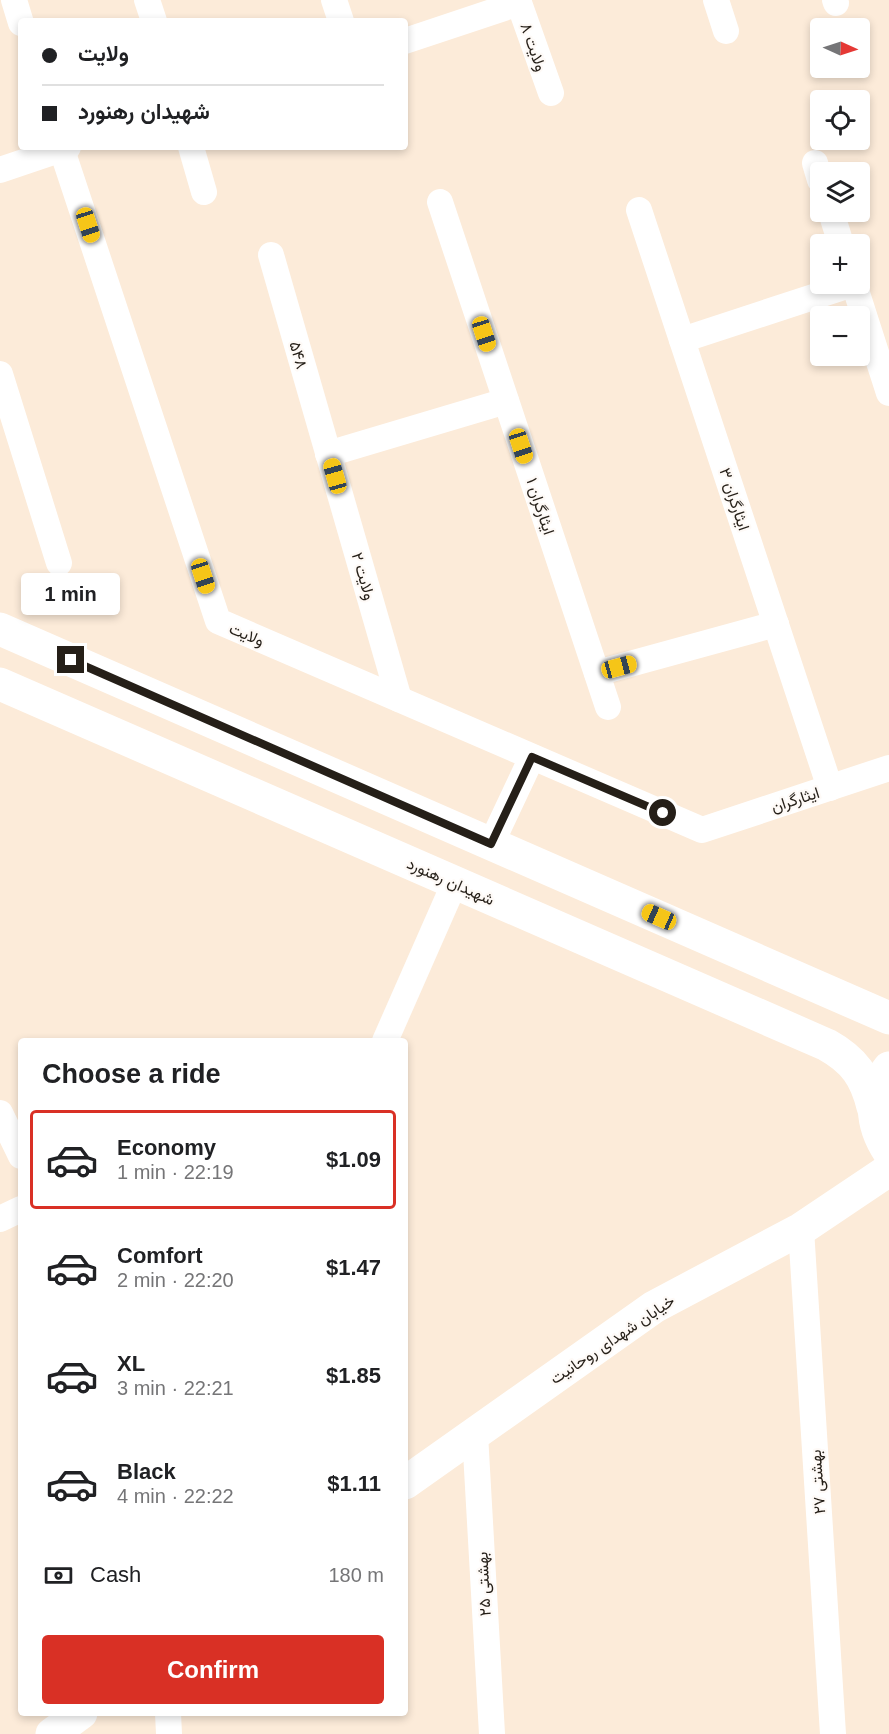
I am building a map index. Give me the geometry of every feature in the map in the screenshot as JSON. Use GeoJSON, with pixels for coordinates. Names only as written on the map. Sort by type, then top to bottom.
{"type":"FeatureCollection","features":[{"type":"Feature","properties":{"kind":"street"},"geometry":{"type":"LineString","coordinates":[[14,0],[19,18]]}},
{"type":"Feature","properties":{"kind":"street"},"geometry":{"type":"LineString","coordinates":[[147,0],[153,18]]}},
{"type":"Feature","properties":{"kind":"street"},"geometry":{"type":"LineString","coordinates":[[334,0],[340,18]]}},
{"type":"Feature","properties":{"kind":"street"},"geometry":{"type":"LineString","coordinates":[[716,0],[726,31]]}},
{"type":"Feature","properties":{"kind":"street"},"geometry":{"type":"LineString","coordinates":[[408,40],[519,2]]}},
{"type":"Feature","properties":{"kind":"street","name":"ولایت ۸"},"geometry":{"type":"LineString","coordinates":[[519,2],[551,93]]}},
{"type":"Feature","properties":{"kind":"street"},"geometry":{"type":"LineString","coordinates":[[0,170],[58,150]]}},
{"type":"Feature","properties":{"kind":"street","name":"ولایت"},"geometry":{"type":"LineString","coordinates":[[65,150],[218,621],[702,830]]}},
{"type":"Feature","properties":{"kind":"street"},"geometry":{"type":"LineString","coordinates":[[192,150],[204,192]]}},
{"type":"Feature","properties":{"kind":"street","name":"ایثارگران ۱"},"geometry":{"type":"LineString","coordinates":[[440,202],[608,707]]}},
{"type":"Feature","properties":{"kind":"street","name":"ایثارگران ۳"},"geometry":{"type":"LineString","coordinates":[[639,210],[830,788]]}},
{"type":"Feature","properties":{"kind":"street","name":"۵۴۸"},"geometry":{"type":"LineString","coordinates":[[271,255],[328,454]]}},
{"type":"Feature","properties":{"kind":"street"},"geometry":{"type":"LineString","coordinates":[[682,340],[823,294]]}},
{"type":"Feature","properties":{"kind":"street"},"geometry":{"type":"LineString","coordinates":[[857,294],[889,393]]}},
{"type":"Feature","properties":{"kind":"street"},"geometry":{"type":"LineString","coordinates":[[0,374],[59,563]]}},
{"type":"Feature","properties":{"kind":"street"},"geometry":{"type":"LineString","coordinates":[[328,454],[506,401]]}},
{"type":"Feature","properties":{"kind":"street","name":"ولایت ۲"},"geometry":{"type":"LineString","coordinates":[[328,454],[399,699]]}},
{"type":"Feature","properties":{"kind":"street"},"geometry":{"type":"LineString","coordinates":[[597,673],[776,624]]}},
{"type":"Feature","properties":{"kind":"street"},"geometry":{"type":"LineString","coordinates":[[0,629],[889,1018]]}},
{"type":"Feature","properties":{"kind":"street","name":"شهیدان رهنورد"},"geometry":{"type":"LineString","coordinates":[[0,684],[827,1045],[844,1055],[859,1069],[868,1087],[875,1124],[889,1152]]}},
{"type":"Feature","properties":{"kind":"street"},"geometry":{"type":"LineString","coordinates":[[491,844],[532,757]]}},
{"type":"Feature","properties":{"kind":"street","name":"ایثارگران"},"geometry":{"type":"LineString","coordinates":[[702,830],[889,768]]}},
{"type":"Feature","properties":{"kind":"street"},"geometry":{"type":"LineString","coordinates":[[386,1038],[454,882]]}},
{"type":"Feature","properties":{"kind":"street"},"geometry":{"type":"LineString","coordinates":[[873,1107],[876,1091],[889,1068]]}},
{"type":"Feature","properties":{"kind":"street"},"geometry":{"type":"LineString","coordinates":[[0,1113],[18,1150]]}},
{"type":"Feature","properties":{"kind":"street","name":"خیابان شهدای روحانیت"},"geometry":{"type":"LineString","coordinates":[[408,1481],[654,1307],[801,1229],[889,1170]]}},
{"type":"Feature","properties":{"kind":"street"},"geometry":{"type":"LineString","coordinates":[[0,1219],[18,1210]]}},
{"type":"Feature","properties":{"kind":"street","name":"بهشتی ۲۷"},"geometry":{"type":"LineString","coordinates":[[801,1229],[833,1734]]}},
{"type":"Feature","properties":{"kind":"street","name":"بهشتی ۲۵"},"geometry":{"type":"LineString","coordinates":[[475,1434],[492,1734]]}},
{"type":"Feature","properties":{"kind":"street"},"geometry":{"type":"LineString","coordinates":[[52,1734],[77,1716]]}},
{"type":"Feature","properties":{"kind":"street"},"geometry":{"type":"LineString","coordinates":[[168,1716],[169,1734]]}},
{"type":"Feature","properties":{"kind":"route"},"geometry":{"type":"LineString","coordinates":[[71,660],[491,844],[532,757],[663,813]]}}]}
